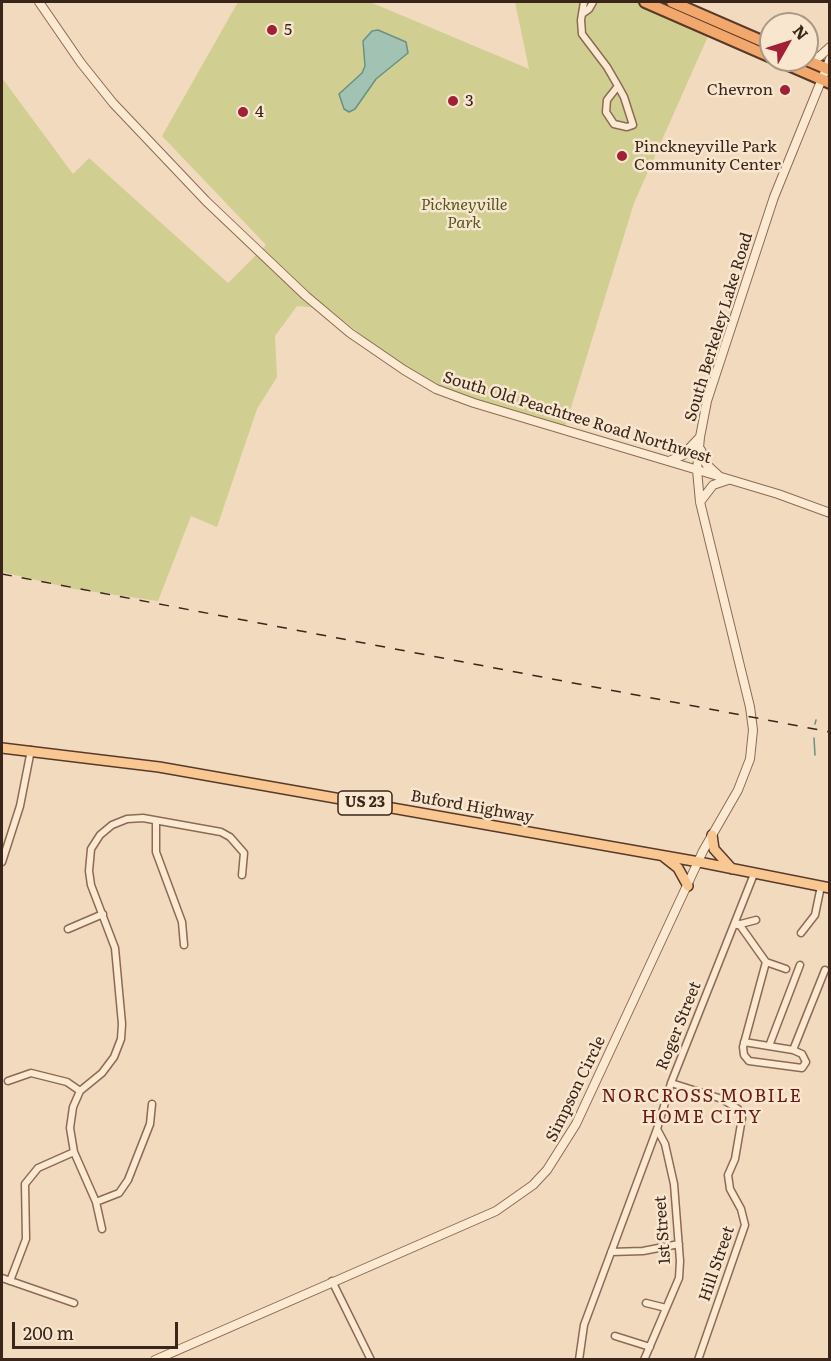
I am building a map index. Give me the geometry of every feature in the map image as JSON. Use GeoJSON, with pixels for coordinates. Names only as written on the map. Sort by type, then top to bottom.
{"type":"FeatureCollection","features":[{"type":"Feature","properties":{"kind":"highway"},"geometry":{"type":"LineString","coordinates":[[645,2],[759,52]]}},
{"type":"Feature","properties":{"kind":"highway"},"geometry":{"type":"LineString","coordinates":[[672,2],[759,40]]}},
{"type":"Feature","properties":{"kind":"highway"},"geometry":{"type":"LineString","coordinates":[[804,72],[826,82]]}},
{"type":"Feature","properties":{"kind":"main road","name":"Buford Highway"},"geometry":{"type":"LineString","coordinates":[[2,748],[159,767],[662,855],[825,887]]}},
{"type":"Feature","properties":{"kind":"main road"},"geometry":{"type":"LineString","coordinates":[[712,836],[714,849],[732,869]]}},
{"type":"Feature","properties":{"kind":"main road"},"geometry":{"type":"LineString","coordinates":[[662,855],[678,868],[688,886]]}},
{"type":"Feature","properties":{"kind":"street","name":"South Old Peachtree Road Northwest"},"geometry":{"type":"LineString","coordinates":[[39,2],[84,67],[138,130],[281,274],[350,333],[404,370],[446,393],[778,494],[830,513]]}},
{"type":"Feature","properties":{"kind":"street"},"geometry":{"type":"LineString","coordinates":[[584,2],[581,28],[585,39],[607,67],[618,86],[633,125],[627,127],[615,124],[606,112],[607,100],[618,86]]}},
{"type":"Feature","properties":{"kind":"street"},"geometry":{"type":"LineString","coordinates":[[582,15],[593,2]]}},
{"type":"Feature","properties":{"kind":"street","name":"South Berkeley Lake Road"},"geometry":{"type":"LineString","coordinates":[[752,717],[700,502],[697,470],[700,440],[707,401],[774,197],[826,82],[829,66]]}},
{"type":"Feature","properties":{"kind":"street"},"geometry":{"type":"LineString","coordinates":[[668,461],[683,455],[700,440],[706,464],[725,479],[709,488],[700,502]]}},
{"type":"Feature","properties":{"kind":"street"},"geometry":{"type":"LineString","coordinates":[[678,464],[698,486]]}},
{"type":"Feature","properties":{"kind":"street","name":"Simpson Circle"},"geometry":{"type":"LineString","coordinates":[[155,1359],[496,1211],[533,1185],[547,1170],[580,1117],[699,862],[738,790],[750,759],[752,717]]}},
{"type":"Feature","properties":{"kind":"street"},"geometry":{"type":"LineString","coordinates":[[2,862],[20,806],[31,750]]}},
{"type":"Feature","properties":{"kind":"street"},"geometry":{"type":"LineString","coordinates":[[102,1229],[96,1202],[74,1152],[70,1119],[80,1091],[109,1065],[121,1039],[118,965],[115,948],[89,871],[91,849],[105,829],[119,821],[135,818],[221,832],[230,837],[244,854],[242,875]]}},
{"type":"Feature","properties":{"kind":"street"},"geometry":{"type":"LineString","coordinates":[[156,821],[156,852],[182,922],[184,945]]}},
{"type":"Feature","properties":{"kind":"street","name":"Roger Street"},"geometry":{"type":"LineString","coordinates":[[580,1359],[584,1325],[657,1129],[671,1083],[736,925],[753,873]]}},
{"type":"Feature","properties":{"kind":"street"},"geometry":{"type":"LineString","coordinates":[[801,933],[815,915],[825,887]]}},
{"type":"Feature","properties":{"kind":"street"},"geometry":{"type":"LineString","coordinates":[[68,929],[103,914]]}},
{"type":"Feature","properties":{"kind":"street"},"geometry":{"type":"LineString","coordinates":[[756,920],[736,925],[766,962],[786,969]]}},
{"type":"Feature","properties":{"kind":"street"},"geometry":{"type":"LineString","coordinates":[[744,1042],[793,1050],[802,1054],[805,1059],[802,1068],[749,1061],[744,1055],[744,1042],[766,962]]}},
{"type":"Feature","properties":{"kind":"street"},"geometry":{"type":"LineString","coordinates":[[769,1046],[800,965]]}},
{"type":"Feature","properties":{"kind":"street"},"geometry":{"type":"LineString","coordinates":[[793,1050],[825,970]]}},
{"type":"Feature","properties":{"kind":"street"},"geometry":{"type":"LineString","coordinates":[[8,1081],[22,1074],[31,1073],[67,1082],[80,1091]]}},
{"type":"Feature","properties":{"kind":"street","name":"Hill Street"},"geometry":{"type":"LineString","coordinates":[[671,1083],[722,1099],[738,1109],[742,1118],[735,1159],[728,1175],[730,1189],[741,1209],[745,1225],[698,1359]]}},
{"type":"Feature","properties":{"kind":"street"},"geometry":{"type":"LineString","coordinates":[[96,1202],[118,1193],[128,1180],[150,1124],[152,1104]]}},
{"type":"Feature","properties":{"kind":"street","name":"1st Street"},"geometry":{"type":"LineString","coordinates":[[644,1358],[679,1278],[679,1244],[674,1184],[665,1144],[657,1129]]}},
{"type":"Feature","properties":{"kind":"street"},"geometry":{"type":"LineString","coordinates":[[10,1281],[26,1239],[25,1184],[38,1168],[74,1152]]}},
{"type":"Feature","properties":{"kind":"street"},"geometry":{"type":"LineString","coordinates":[[611,1252],[643,1251],[679,1244]]}},
{"type":"Feature","properties":{"kind":"street"},"geometry":{"type":"LineString","coordinates":[[2,1278],[74,1303]]}},
{"type":"Feature","properties":{"kind":"street"},"geometry":{"type":"LineString","coordinates":[[332,1281],[371,1359]]}},
{"type":"Feature","properties":{"kind":"street"},"geometry":{"type":"LineString","coordinates":[[646,1303],[666,1308]]}},
{"type":"Feature","properties":{"kind":"street"},"geometry":{"type":"LineString","coordinates":[[615,1336],[650,1347]]}},
{"type":"Feature","properties":{"kind":"green space","name":"Pickneyville Park"},"geometry":{"type":"Polygon","coordinates":[[[238,2],[370,2],[529,69],[515,2],[663,2],[713,25],[634,203],[565,427],[447,390],[388,356],[329,309],[297,306],[275,336],[277,377],[257,409],[217,527],[191,516],[158,601],[74,589],[2,572],[2,78],[73,174],[89,158],[228,283],[266,245],[162,136],[238,2]]]}},
{"type":"Feature","properties":{"kind":"shaded area"},"geometry":{"type":"Polygon","coordinates":[[[378,30],[406,42],[408,53],[376,79],[355,109],[349,112],[344,109],[339,94],[362,73],[365,66],[363,41],[372,31],[378,30]]]}},
{"type":"Feature","properties":{"kind":"waterway"},"geometry":{"type":"LineString","coordinates":[[815,724],[816,720]]}},
{"type":"Feature","properties":{"kind":"waterway"},"geometry":{"type":"LineString","coordinates":[[814,738],[815,755]]}},
{"type":"Feature","properties":{"kind":"railway"},"geometry":{"type":"LineString","coordinates":[[2,574],[830,732]]}},
{"type":"Feature","properties":{"kind":"place","name":"5"},"geometry":{"type":"Point","coordinates":[272,30]}},
{"type":"Feature","properties":{"kind":"place","name":"Chevron"},"geometry":{"type":"Point","coordinates":[785,90]}},
{"type":"Feature","properties":{"kind":"place","name":"3"},"geometry":{"type":"Point","coordinates":[453,101]}},
{"type":"Feature","properties":{"kind":"place","name":"4"},"geometry":{"type":"Point","coordinates":[243,112]}},
{"type":"Feature","properties":{"kind":"place","name":"Pinckneyville Park Community Center"},"geometry":{"type":"Point","coordinates":[622,156]}},
{"type":"Feature","properties":{"kind":"district","name":"NORCROSS MOBILE HOME CITY"},"geometry":{"type":"Point","coordinates":[702,1107]}}]}
